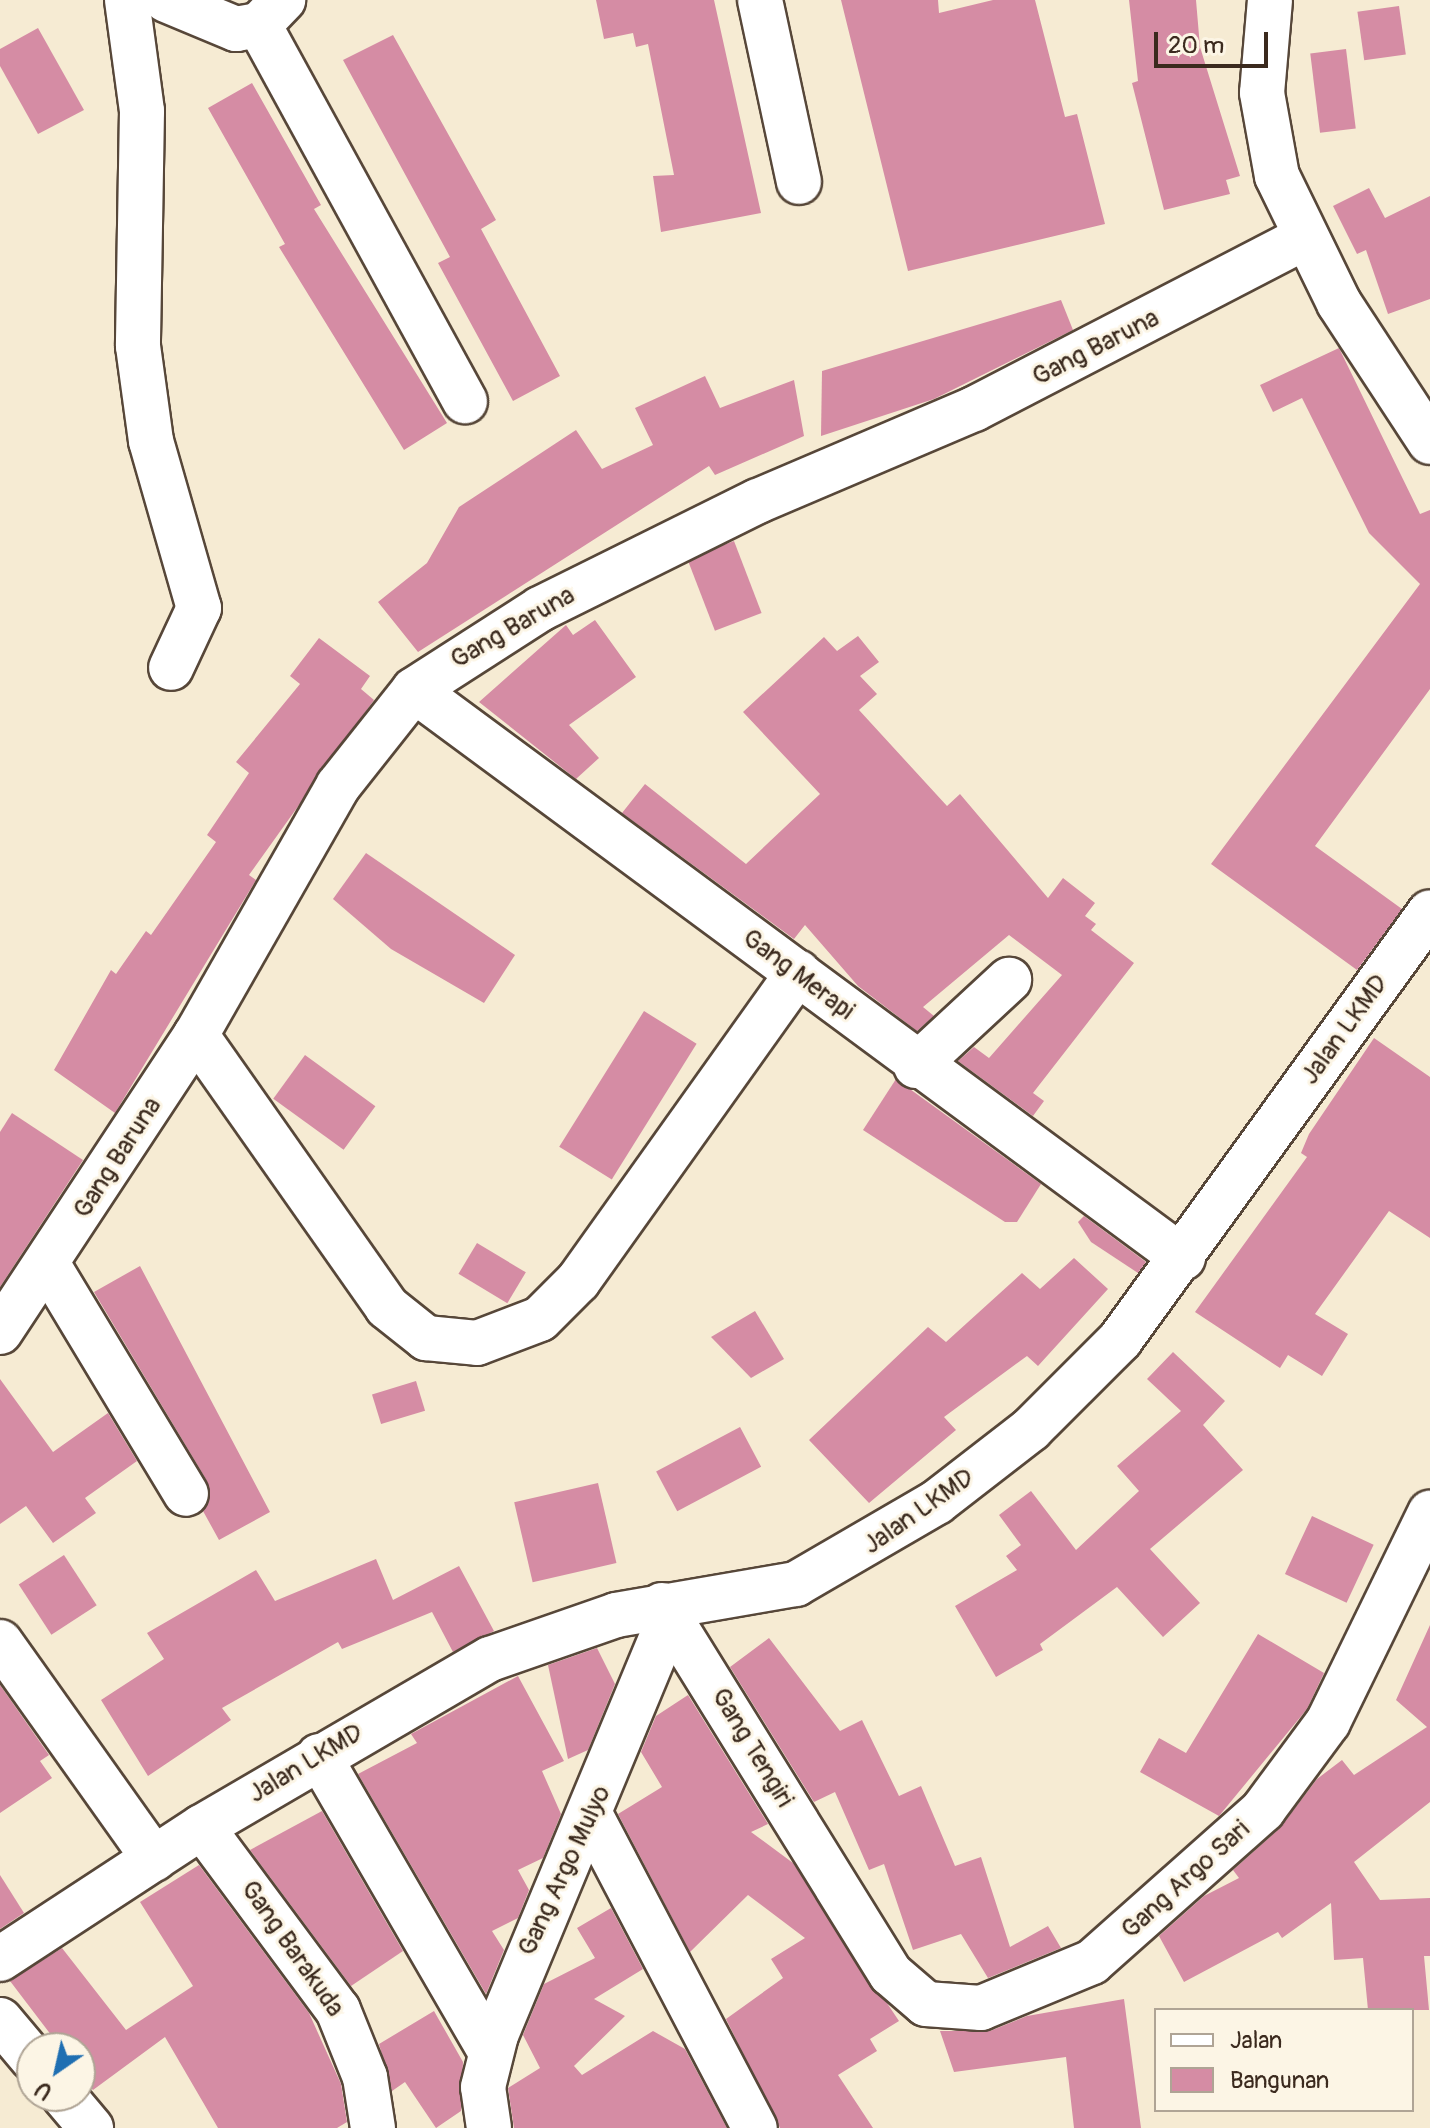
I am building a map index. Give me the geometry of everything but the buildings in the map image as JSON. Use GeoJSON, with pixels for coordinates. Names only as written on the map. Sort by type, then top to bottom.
{"type":"FeatureCollection","features":[{"type":"Feature","properties":{"kind":"street"},"geometry":{"type":"LineString","coordinates":[[127,0],[142,111],[138,346],[151,441],[199,608],[171,668]]}},
{"type":"Feature","properties":{"kind":"street"},"geometry":{"type":"LineString","coordinates":[[166,0],[228,28],[271,12],[465,401]]}},
{"type":"Feature","properties":{"kind":"street"},"geometry":{"type":"LineString","coordinates":[[760,0],[799,182]]}},
{"type":"Feature","properties":{"kind":"street"},"geometry":{"type":"LineString","coordinates":[[1270,0],[1262,93],[1268,137],[1304,238],[1430,442]]}},
{"type":"Feature","properties":{"kind":"street","name":"Gang Baruna"},"geometry":{"type":"LineString","coordinates":[[0,1332],[48,1265],[196,1035],[338,786],[414,690],[540,609],[758,501],[1001,396],[1304,238]]}},
{"type":"Feature","properties":{"kind":"street","name":"Gang Merapi"},"geometry":{"type":"LineString","coordinates":[[414,690],[798,973],[916,1066],[1183,1258]]}},
{"type":"Feature","properties":{"kind":"street","name":"Jalan LKMD"},"geometry":{"type":"LineString","coordinates":[[0,1959],[202,1827],[319,1756],[523,1643],[796,1584],[890,1536],[1064,1400],[1183,1258],[1430,912]]}},
{"type":"Feature","properties":{"kind":"street"},"geometry":{"type":"LineString","coordinates":[[196,1035],[353,1269],[387,1307],[426,1338],[477,1343],[521,1331],[578,1281],[798,973]]}},
{"type":"Feature","properties":{"kind":"street"},"geometry":{"type":"LineString","coordinates":[[916,1066],[1009,980]]}},
{"type":"Feature","properties":{"kind":"street"},"geometry":{"type":"LineString","coordinates":[[48,1265],[186,1494]]}},
{"type":"Feature","properties":{"kind":"street","name":"Gang Argo Sari"},"geometry":{"type":"LineString","coordinates":[[839,1891],[891,1974],[937,2008],[981,2008],[1092,1962],[1183,1888],[1306,1758],[1430,1513]]}},
{"type":"Feature","properties":{"kind":"street","name":"Gang Argo Mulyo"},"geometry":{"type":"LineString","coordinates":[[489,2128],[483,2087],[490,2051],[592,1818],[666,1612]]}},
{"type":"Feature","properties":{"kind":"street","name":"Gang Tengiri"},"geometry":{"type":"LineString","coordinates":[[666,1612],[839,1891]]}},
{"type":"Feature","properties":{"kind":"street"},"geometry":{"type":"LineString","coordinates":[[0,1642],[154,1859]]}},
{"type":"Feature","properties":{"kind":"street"},"geometry":{"type":"LineString","coordinates":[[319,1756],[490,2051]]}},
{"type":"Feature","properties":{"kind":"street"},"geometry":{"type":"LineString","coordinates":[[592,1818],[755,2128]]}},
{"type":"Feature","properties":{"kind":"street","name":"Gang Barakuda"},"geometry":{"type":"LineString","coordinates":[[202,1827],[338,2010],[365,2077],[373,2128]]}},
{"type":"Feature","properties":{"kind":"street"},"geometry":{"type":"LineString","coordinates":[[0,2020],[16,2039]]}}]}
